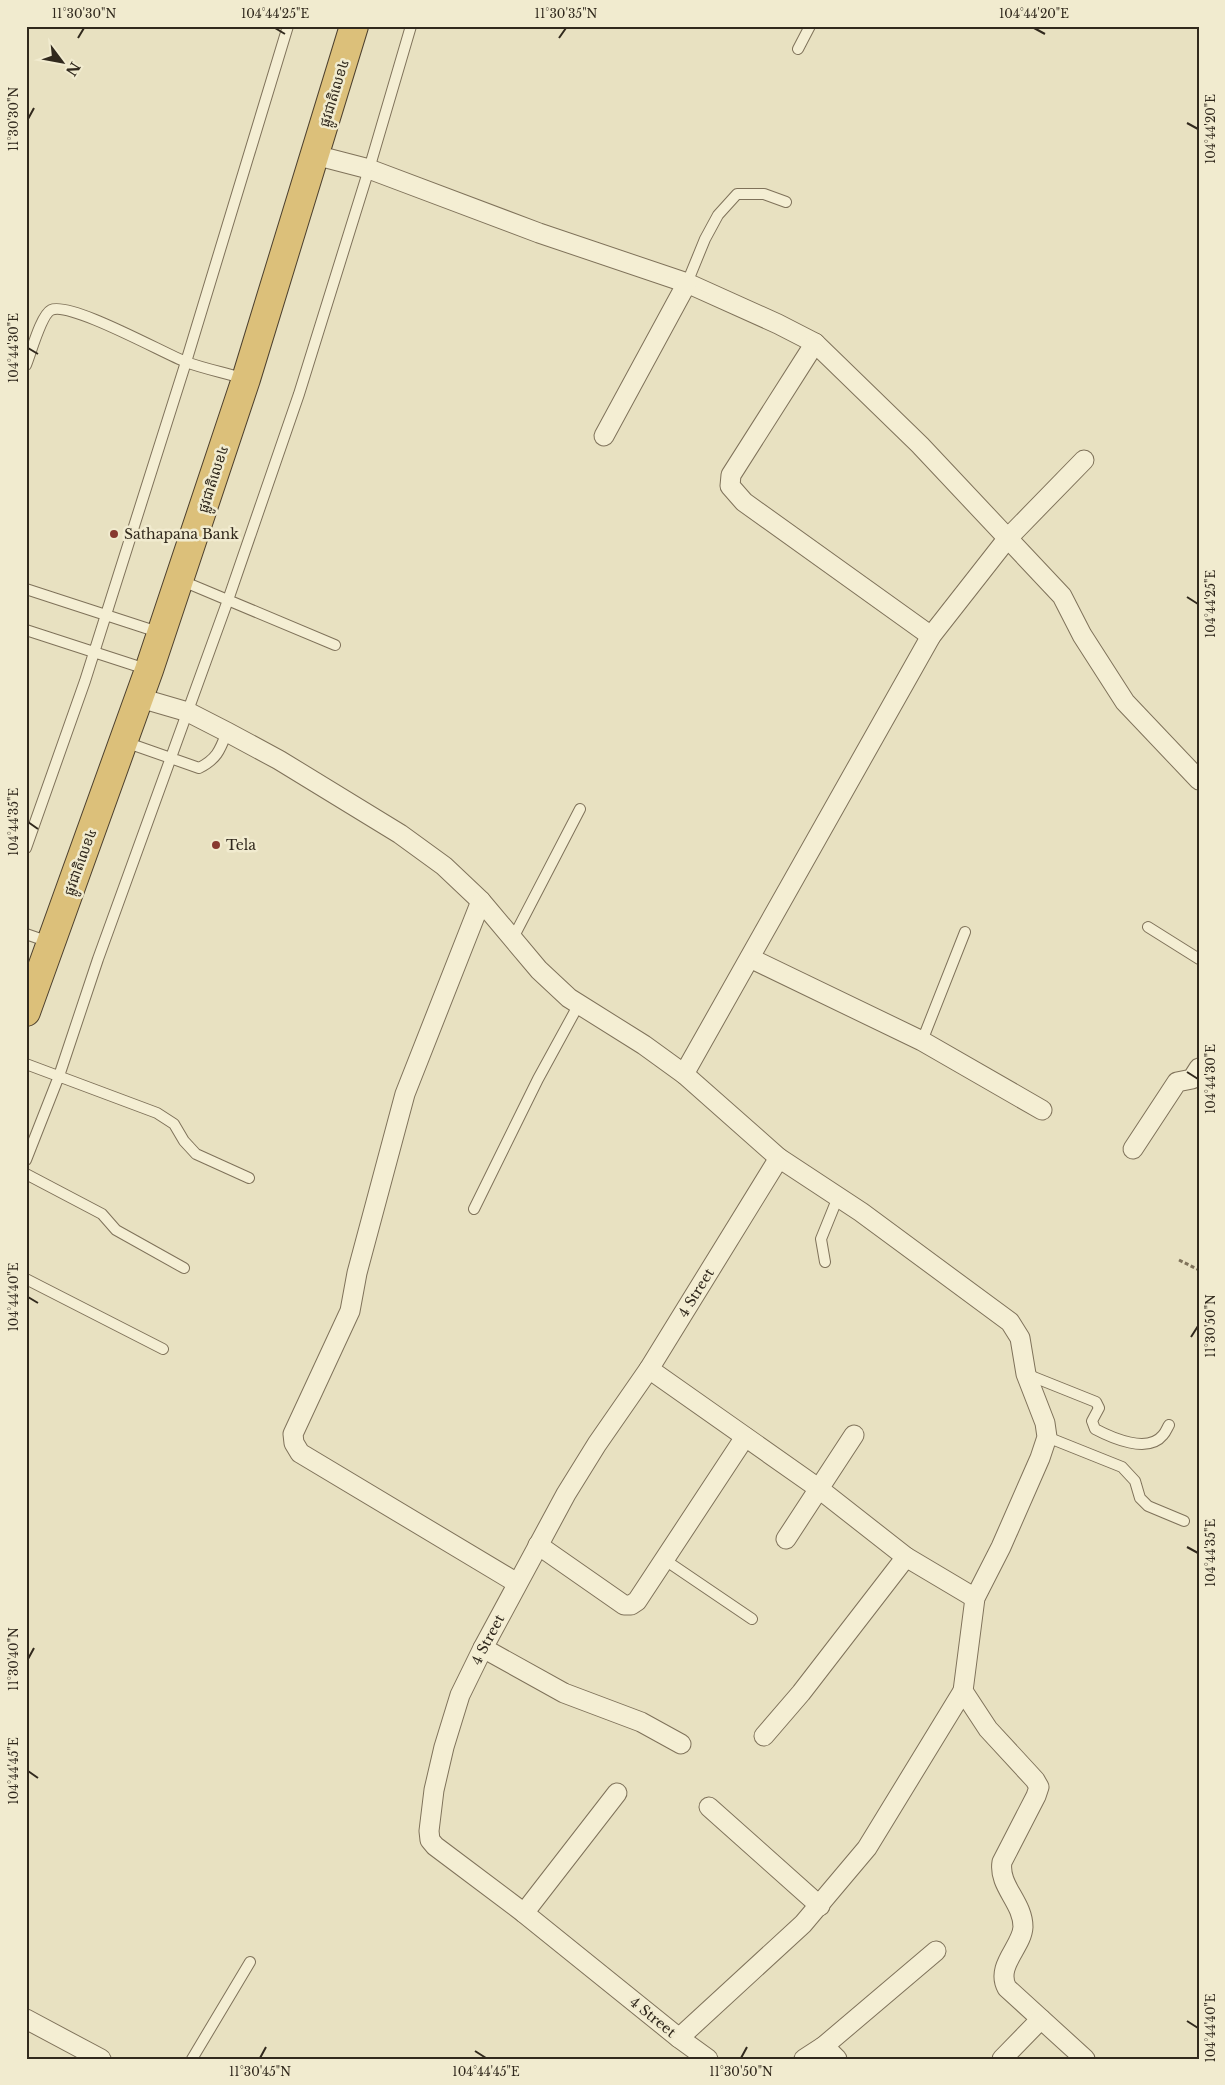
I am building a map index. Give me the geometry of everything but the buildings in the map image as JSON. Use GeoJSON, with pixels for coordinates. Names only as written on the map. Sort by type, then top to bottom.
{"type":"FeatureCollection","features":[{"type":"Feature","properties":{"kind":"highway","name":"ផ្លូវជាតិលេខ៤"},"geometry":{"type":"LineString","coordinates":[[26,1012],[39,939],[124,742],[140,698],[246,379],[354,26]]}},
{"type":"Feature","properties":{"kind":"street"},"geometry":{"type":"LineString","coordinates":[[316,155],[369,169],[539,233],[687,283],[815,343],[920,445],[1062,596],[1082,635],[1125,702],[1199,780]]}},
{"type":"Feature","properties":{"kind":"street"},"geometry":{"type":"LineString","coordinates":[[604,436],[687,283]]}},
{"type":"Feature","properties":{"kind":"street"},"geometry":{"type":"LineString","coordinates":[[815,343],[731,475],[730,486],[744,502],[931,636]]}},
{"type":"Feature","properties":{"kind":"street"},"geometry":{"type":"LineString","coordinates":[[684,1074],[931,636],[1007,539],[1084,460]]}},
{"type":"Feature","properties":{"kind":"street"},"geometry":{"type":"LineString","coordinates":[[140,698],[188,712],[227,732],[279,760],[400,834],[444,866],[482,900],[512,940],[539,970],[569,998],[684,1074],[779,1158],[838,1197],[1010,1322],[1020,1338],[1026,1374],[1045,1422],[1047,1437],[1040,1458],[1001,1547],[975,1598],[963,1691],[867,1848],[820,1906],[803,1924],[679,2038]]}},
{"type":"Feature","properties":{"kind":"street"},"geometry":{"type":"LineString","coordinates":[[482,900],[405,1094],[357,1273],[350,1311],[293,1434],[294,1443],[300,1453],[517,1583]]}},
{"type":"Feature","properties":{"kind":"street"},"geometry":{"type":"LineString","coordinates":[[750,958],[922,1041],[1042,1110]]}},
{"type":"Feature","properties":{"kind":"street"},"geometry":{"type":"LineString","coordinates":[[1133,1149],[1177,1082],[1197,1076]]}},
{"type":"Feature","properties":{"kind":"street","name":"4 Street"},"geometry":{"type":"LineString","coordinates":[[708,2059],[679,2038],[524,1913],[436,1846],[430,1840],[429,1831],[434,1790],[447,1738],[460,1695],[483,1648],[566,1494],[649,1370],[779,1158]]}},
{"type":"Feature","properties":{"kind":"street"},"geometry":{"type":"LineString","coordinates":[[649,1370],[818,1488],[906,1557],[975,1598]]}},
{"type":"Feature","properties":{"kind":"street"},"geometry":{"type":"LineString","coordinates":[[786,1539],[854,1435]]}},
{"type":"Feature","properties":{"kind":"street"},"geometry":{"type":"LineString","coordinates":[[538,1545],[624,1605],[631,1605],[637,1601],[665,1560],[744,1437]]}},
{"type":"Feature","properties":{"kind":"street"},"geometry":{"type":"LineString","coordinates":[[764,1736],[801,1693],[906,1557]]}},
{"type":"Feature","properties":{"kind":"street"},"geometry":{"type":"LineString","coordinates":[[483,1648],[564,1693],[641,1722],[682,1744]]}},
{"type":"Feature","properties":{"kind":"street"},"geometry":{"type":"LineString","coordinates":[[963,1691],[988,1729],[1039,1787],[1002,1862],[1000,1871],[1019,1908],[1023,1929],[1005,1969],[1003,1980],[1007,1988],[1085,2059]]}},
{"type":"Feature","properties":{"kind":"street"},"geometry":{"type":"LineString","coordinates":[[524,1913],[618,1793]]}},
{"type":"Feature","properties":{"kind":"street"},"geometry":{"type":"LineString","coordinates":[[709,1807],[820,1906]]}},
{"type":"Feature","properties":{"kind":"street"},"geometry":{"type":"LineString","coordinates":[[804,2059],[830,2052],[936,1951]]}},
{"type":"Feature","properties":{"kind":"street"},"geometry":{"type":"LineString","coordinates":[[26,2019],[101,2059]]}},
{"type":"Feature","properties":{"kind":"street"},"geometry":{"type":"LineString","coordinates":[[1002,2059],[1040,2019]]}},
{"type":"Feature","properties":{"kind":"lane"},"geometry":{"type":"LineString","coordinates":[[26,848],[106,615],[186,362],[288,26]]}},
{"type":"Feature","properties":{"kind":"lane"},"geometry":{"type":"LineString","coordinates":[[26,1160],[59,1076],[98,959],[228,600],[299,394],[369,169],[410,26]]}},
{"type":"Feature","properties":{"kind":"lane"},"geometry":{"type":"LineString","coordinates":[[798,50],[810,26]]}},
{"type":"Feature","properties":{"kind":"lane"},"geometry":{"type":"LineString","coordinates":[[687,283],[705,239],[718,215],[737,194],[764,194],[786,202]]}},
{"type":"Feature","properties":{"kind":"lane"},"geometry":{"type":"LineString","coordinates":[[26,365],[44,317],[51,310],[64,308],[134,336],[186,362],[246,379]]}},
{"type":"Feature","properties":{"kind":"lane"},"geometry":{"type":"LineString","coordinates":[[179,580],[336,645]]}},
{"type":"Feature","properties":{"kind":"lane"},"geometry":{"type":"LineString","coordinates":[[26,589],[162,633]]}},
{"type":"Feature","properties":{"kind":"lane"},"geometry":{"type":"LineString","coordinates":[[26,630],[149,670]]}},
{"type":"Feature","properties":{"kind":"lane"},"geometry":{"type":"LineString","coordinates":[[124,742],[199,768],[212,761],[221,748],[227,732]]}},
{"type":"Feature","properties":{"kind":"lane"},"geometry":{"type":"LineString","coordinates":[[512,940],[580,809]]}},
{"type":"Feature","properties":{"kind":"lane"},"geometry":{"type":"LineString","coordinates":[[1148,928],[1199,958]]}},
{"type":"Feature","properties":{"kind":"lane"},"geometry":{"type":"LineString","coordinates":[[922,1041],[964,932]]}},
{"type":"Feature","properties":{"kind":"lane"},"geometry":{"type":"LineString","coordinates":[[474,1209],[538,1079],[579,1004]]}},
{"type":"Feature","properties":{"kind":"lane"},"geometry":{"type":"LineString","coordinates":[[26,1064],[156,1113],[174,1124],[184,1141],[196,1154],[249,1178]]}},
{"type":"Feature","properties":{"kind":"lane"},"geometry":{"type":"LineString","coordinates":[[26,1174],[102,1214],[116,1230],[184,1268]]}},
{"type":"Feature","properties":{"kind":"lane"},"geometry":{"type":"LineString","coordinates":[[825,1262],[821,1239],[838,1197]]}},
{"type":"Feature","properties":{"kind":"lane"},"geometry":{"type":"LineString","coordinates":[[26,1279],[162,1350]]}},
{"type":"Feature","properties":{"kind":"lane"},"geometry":{"type":"LineString","coordinates":[[1026,1374],[1096,1402],[1099,1408],[1092,1421],[1095,1429],[1132,1444],[1149,1442],[1162,1437],[1169,1425]]}},
{"type":"Feature","properties":{"kind":"lane"},"geometry":{"type":"LineString","coordinates":[[1047,1437],[1122,1467],[1135,1481],[1140,1498],[1148,1506],[1184,1521]]}},
{"type":"Feature","properties":{"kind":"lane"},"geometry":{"type":"LineString","coordinates":[[665,1560],[752,1619]]}},
{"type":"Feature","properties":{"kind":"lane"},"geometry":{"type":"LineString","coordinates":[[192,2059],[250,1962]]}},
{"type":"Feature","properties":{"kind":"path"},"geometry":{"type":"LineString","coordinates":[[1179,1260],[1199,1270]]}},
{"type":"Feature","properties":{"kind":"place","name":"Sathapana Bank"},"geometry":{"type":"Point","coordinates":[114,534]}},
{"type":"Feature","properties":{"kind":"place","name":"Tela"},"geometry":{"type":"Point","coordinates":[216,845]}}]}
